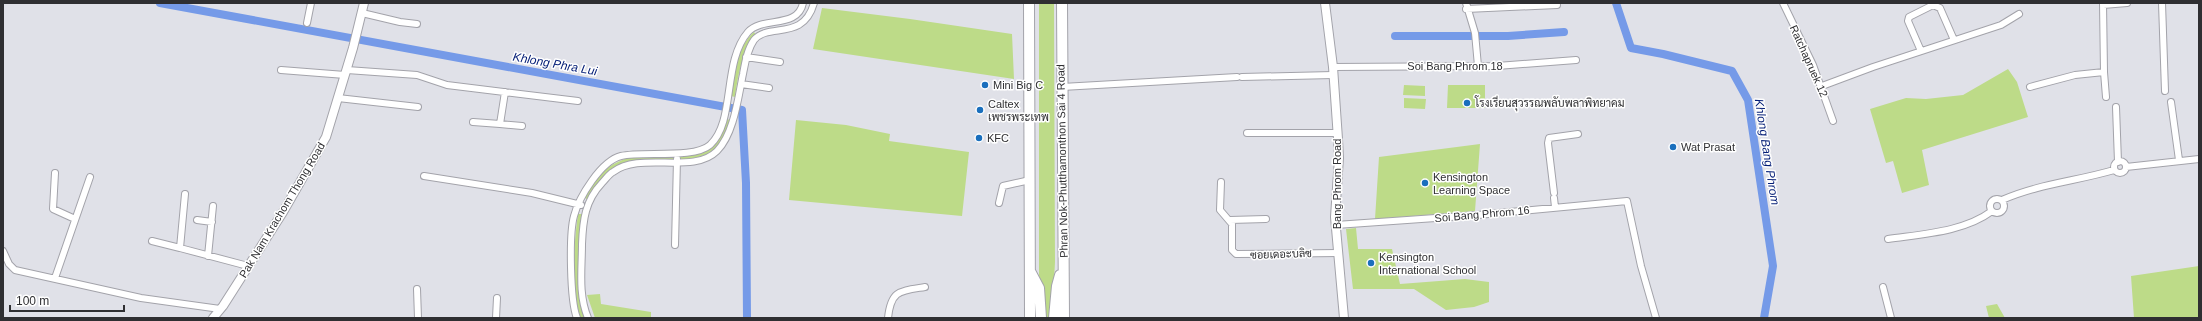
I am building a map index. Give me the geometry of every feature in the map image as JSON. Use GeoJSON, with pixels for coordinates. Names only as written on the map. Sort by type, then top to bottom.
{"type":"FeatureCollection","features":[{"type":"Feature","properties":{"kind":"main road"},"geometry":{"type":"LineString","coordinates":[[1029,3],[1030,318]]}},
{"type":"Feature","properties":{"kind":"main road","name":"Phran Nok-Phutthamonthon Sai 4 Road"},"geometry":{"type":"LineString","coordinates":[[1062,3],[1064,318]]}},
{"type":"Feature","properties":{"kind":"main road"},"geometry":{"type":"LineString","coordinates":[[1054,318],[1057,286],[1063,268]]}},
{"type":"Feature","properties":{"kind":"main road"},"geometry":{"type":"LineString","coordinates":[[1030,271],[1039,288],[1041,318]]}},
{"type":"Feature","properties":{"kind":"street"},"geometry":{"type":"LineString","coordinates":[[307,23],[311,3]]}},
{"type":"Feature","properties":{"kind":"street","name":"Pak Nam Krachom Thong Road"},"geometry":{"type":"LineString","coordinates":[[213,318],[300,184],[326,137],[353,48],[364,3]]}},
{"type":"Feature","properties":{"kind":"street"},"geometry":{"type":"LineString","coordinates":[[577,318],[572,297],[573,218],[578,204],[606,164],[619,157],[639,154],[677,153],[701,149],[710,145],[719,133],[724,115],[735,54],[741,40],[752,28],[795,17],[802,9],[803,3]]}},
{"type":"Feature","properties":{"kind":"street"},"geometry":{"type":"LineString","coordinates":[[588,318],[582,299],[581,288],[583,220],[586,207],[599,186],[613,172],[625,166],[641,163],[676,163],[698,160],[716,152],[725,142],[734,116],[746,57],[754,40],[760,35],[802,23],[809,15],[814,3]]}},
{"type":"Feature","properties":{"kind":"street","name":"Bang Phrom Road"},"geometry":{"type":"LineString","coordinates":[[1325,3],[1338,133],[1339,158],[1336,225],[1344,318]]}},
{"type":"Feature","properties":{"kind":"street","name":"Ratchapruek 12"},"geometry":{"type":"LineString","coordinates":[[1783,3],[1822,86],[1833,120]]}},
{"type":"Feature","properties":{"kind":"street"},"geometry":{"type":"LineString","coordinates":[[2106,97],[2103,4],[2127,3]]}},
{"type":"Feature","properties":{"kind":"street"},"geometry":{"type":"LineString","coordinates":[[2162,3],[2164,91]]}},
{"type":"Feature","properties":{"kind":"street"},"geometry":{"type":"LineString","coordinates":[[1478,66],[1475,35],[1466,6],[1557,5]]}},
{"type":"Feature","properties":{"kind":"street"},"geometry":{"type":"LineString","coordinates":[[1921,51],[1908,21],[1909,17],[1933,5],[1940,8],[1954,40]]}},
{"type":"Feature","properties":{"kind":"street"},"geometry":{"type":"LineString","coordinates":[[362,13],[400,22],[417,24]]}},
{"type":"Feature","properties":{"kind":"street"},"geometry":{"type":"LineString","coordinates":[[1822,86],[1873,66],[2001,25],[2019,14]]}},
{"type":"Feature","properties":{"kind":"street"},"geometry":{"type":"LineString","coordinates":[[746,57],[780,62]]}},
{"type":"Feature","properties":{"kind":"street","name":"Soi Bang Phrom 18"},"geometry":{"type":"LineString","coordinates":[[1062,87],[1333,71],[1478,66],[1576,60]]}},
{"type":"Feature","properties":{"kind":"street"},"geometry":{"type":"LineString","coordinates":[[282,70],[417,75],[442,84],[578,101]]}},
{"type":"Feature","properties":{"kind":"street"},"geometry":{"type":"LineString","coordinates":[[2030,87],[2075,75],[2104,72]]}},
{"type":"Feature","properties":{"kind":"street"},"geometry":{"type":"LineString","coordinates":[[741,84],[769,88]]}},
{"type":"Feature","properties":{"kind":"street"},"geometry":{"type":"LineString","coordinates":[[500,124],[504,92]]}},
{"type":"Feature","properties":{"kind":"street"},"geometry":{"type":"LineString","coordinates":[[338,98],[418,107]]}},
{"type":"Feature","properties":{"kind":"street"},"geometry":{"type":"LineString","coordinates":[[726,100],[736,102]]}},
{"type":"Feature","properties":{"kind":"street"},"geometry":{"type":"LineString","coordinates":[[2171,102],[2180,160]]}},
{"type":"Feature","properties":{"kind":"street"},"geometry":{"type":"LineString","coordinates":[[2114,170],[2114,165],[2118,162],[2116,107]]}},
{"type":"Feature","properties":{"kind":"street"},"geometry":{"type":"LineString","coordinates":[[724,115],[734,116]]}},
{"type":"Feature","properties":{"kind":"street"},"geometry":{"type":"LineString","coordinates":[[473,122],[522,126]]}},
{"type":"Feature","properties":{"kind":"street"},"geometry":{"type":"LineString","coordinates":[[1247,133],[1338,133]]}},
{"type":"Feature","properties":{"kind":"street"},"geometry":{"type":"LineString","coordinates":[[1555,207],[1548,143],[1549,138],[1578,134]]}},
{"type":"Feature","properties":{"kind":"street"},"geometry":{"type":"LineString","coordinates":[[675,245],[677,153]]}},
{"type":"Feature","properties":{"kind":"street"},"geometry":{"type":"LineString","coordinates":[[1992,211],[1990,207],[1992,200],[1997,198],[2002,200],[2019,193],[2060,182],[2114,170],[2118,173],[2122,173],[2126,167],[2199,159]]}},
{"type":"Feature","properties":{"kind":"street"},"geometry":{"type":"LineString","coordinates":[[2118,162],[2123,163],[2126,167]]}},
{"type":"Feature","properties":{"kind":"street"},"geometry":{"type":"LineString","coordinates":[[55,173],[53,209],[75,219]]}},
{"type":"Feature","properties":{"kind":"street"},"geometry":{"type":"LineString","coordinates":[[424,176],[532,193],[586,207]]}},
{"type":"Feature","properties":{"kind":"street"},"geometry":{"type":"LineString","coordinates":[[55,278],[90,177]]}},
{"type":"Feature","properties":{"kind":"street"},"geometry":{"type":"LineString","coordinates":[[999,203],[1003,186],[1030,180]]}},
{"type":"Feature","properties":{"kind":"street","name":"ซอยเดอะบลิซ"},"geometry":{"type":"LineString","coordinates":[[1221,182],[1220,210],[1232,224],[1232,250],[1236,254],[1339,253]]}},
{"type":"Feature","properties":{"kind":"street"},"geometry":{"type":"LineString","coordinates":[[180,248],[185,194]]}},
{"type":"Feature","properties":{"kind":"street"},"geometry":{"type":"LineString","coordinates":[[1992,211],[1997,213],[2003,210],[2005,206],[2002,200]]}},
{"type":"Feature","properties":{"kind":"street","name":"Soi Bang Phrom 16"},"geometry":{"type":"LineString","coordinates":[[1336,225],[1478,215],[1628,201],[1641,266],[1656,318]]}},
{"type":"Feature","properties":{"kind":"street"},"geometry":{"type":"LineString","coordinates":[[208,256],[213,206]]}},
{"type":"Feature","properties":{"kind":"street"},"geometry":{"type":"LineString","coordinates":[[1888,240],[1967,224],[1984,218],[1992,211]]}},
{"type":"Feature","properties":{"kind":"street"},"geometry":{"type":"LineString","coordinates":[[1230,220],[1266,219]]}},
{"type":"Feature","properties":{"kind":"street"},"geometry":{"type":"LineString","coordinates":[[197,220],[212,222]]}},
{"type":"Feature","properties":{"kind":"street"},"geometry":{"type":"LineString","coordinates":[[152,241],[248,266]]}},
{"type":"Feature","properties":{"kind":"street"},"geometry":{"type":"LineString","coordinates":[[3,251],[9,264],[15,270],[142,298],[220,308]]}},
{"type":"Feature","properties":{"kind":"street"},"geometry":{"type":"LineString","coordinates":[[888,318],[890,304],[895,295],[902,291],[924,286]]}},
{"type":"Feature","properties":{"kind":"street"},"geometry":{"type":"LineString","coordinates":[[1883,287],[1891,318]]}},
{"type":"Feature","properties":{"kind":"street"},"geometry":{"type":"LineString","coordinates":[[417,289],[418,318]]}},
{"type":"Feature","properties":{"kind":"street"},"geometry":{"type":"LineString","coordinates":[[496,318],[497,298]]}},
{"type":"Feature","properties":{"kind":"green space"},"geometry":{"type":"Polygon","coordinates":[[[1039,3],[1054,3],[1055,262],[1052,318],[1044,318],[1043,297],[1039,275],[1039,3]]]}},
{"type":"Feature","properties":{"kind":"green space"},"geometry":{"type":"Polygon","coordinates":[[[822,8],[1012,34],[1014,79],[813,49],[822,8]]]}},
{"type":"Feature","properties":{"kind":"green space"},"geometry":{"type":"Polygon","coordinates":[[[754,32],[756,35],[747,49],[741,64],[735,97],[731,96],[735,70],[740,53],[748,38],[754,32]]]}},
{"type":"Feature","properties":{"kind":"green space"},"geometry":{"type":"Polygon","coordinates":[[[2008,69],[2017,82],[2028,117],[1922,150],[1929,185],[1902,193],[1893,161],[1886,163],[1870,109],[1906,98],[1926,99],[1963,95],[2008,69]]]}},
{"type":"Feature","properties":{"kind":"green space"},"geometry":{"type":"Polygon","coordinates":[[[1404,85],[1425,86],[1425,96],[1403,95],[1404,85]]]}},
{"type":"Feature","properties":{"kind":"green space"},"geometry":{"type":"Polygon","coordinates":[[[1448,85],[1485,85],[1485,108],[1447,108],[1448,85]]]}},
{"type":"Feature","properties":{"kind":"green space"},"geometry":{"type":"Polygon","coordinates":[[[1404,98],[1426,99],[1425,109],[1404,108],[1404,98]]]}},
{"type":"Feature","properties":{"kind":"green space"},"geometry":{"type":"Polygon","coordinates":[[[727,119],[730,120],[724,138],[714,150],[699,157],[680,160],[680,155],[705,149],[711,146],[719,137],[727,119]]]}},
{"type":"Feature","properties":{"kind":"green space"},"geometry":{"type":"Polygon","coordinates":[[[796,120],[846,125],[890,134],[889,141],[969,152],[962,216],[789,200],[796,120]]]}},
{"type":"Feature","properties":{"kind":"green space","name":"Kensington Learning Space"},"geometry":{"type":"Polygon","coordinates":[[[1480,144],[1475,211],[1375,219],[1379,157],[1480,144]]]}},
{"type":"Feature","properties":{"kind":"green space"},"geometry":{"type":"Polygon","coordinates":[[[635,156],[673,156],[673,161],[614,169],[588,200],[584,197],[594,182],[605,170],[617,162],[635,156]]]}},
{"type":"Feature","properties":{"kind":"green space"},"geometry":{"type":"Polygon","coordinates":[[[578,214],[582,214],[579,287],[580,304],[586,318],[581,318],[575,295],[574,253],[578,214]]]}},
{"type":"Feature","properties":{"kind":"green space"},"geometry":{"type":"Polygon","coordinates":[[[1356,228],[1358,249],[1392,249],[1400,284],[1465,279],[1489,282],[1489,302],[1474,307],[1446,310],[1414,289],[1353,289],[1346,229],[1356,228]]]}},
{"type":"Feature","properties":{"kind":"green space"},"geometry":{"type":"Polygon","coordinates":[[[2199,266],[2199,318],[2134,318],[2131,276],[2199,266]]]}},
{"type":"Feature","properties":{"kind":"green space"},"geometry":{"type":"Polygon","coordinates":[[[600,294],[601,304],[651,312],[651,318],[595,318],[587,295],[600,294]]]}},
{"type":"Feature","properties":{"kind":"green space"},"geometry":{"type":"Polygon","coordinates":[[[1997,304],[2005,318],[1989,318],[1986,306],[1997,304]]]}},
{"type":"Feature","properties":{"kind":"waterway","name":"Khlong Phra Lui"},"geometry":{"type":"LineString","coordinates":[[160,3],[742,110],[746,183],[747,318]]}},
{"type":"Feature","properties":{"kind":"waterway","name":"Khlong Bang Phrom"},"geometry":{"type":"LineString","coordinates":[[1616,3],[1631,48],[1663,54],[1732,71],[1748,100],[1773,266],[1764,318]]}},
{"type":"Feature","properties":{"kind":"waterway"},"geometry":{"type":"LineString","coordinates":[[1395,36],[1508,36],[1564,32]]}},
{"type":"Feature","properties":{"kind":"place","name":"Mini Big C"},"geometry":{"type":"Point","coordinates":[985,85]}},
{"type":"Feature","properties":{"kind":"place","name":"โรงเรียนสุวรรณพลับพลาพิทยาคม"},"geometry":{"type":"Point","coordinates":[1467,103]}},
{"type":"Feature","properties":{"kind":"place","name":"Caltex เพชรพระเทพ"},"geometry":{"type":"Point","coordinates":[980,110]}},
{"type":"Feature","properties":{"kind":"place","name":"KFC"},"geometry":{"type":"Point","coordinates":[979,138]}},
{"type":"Feature","properties":{"kind":"place","name":"Wat Prasat"},"geometry":{"type":"Point","coordinates":[1673,147]}},
{"type":"Feature","properties":{"kind":"place","name":"Kensington Learning Space"},"geometry":{"type":"Point","coordinates":[1425,183]}},
{"type":"Feature","properties":{"kind":"place","name":"Kensington International School"},"geometry":{"type":"Point","coordinates":[1371,263]}}]}
